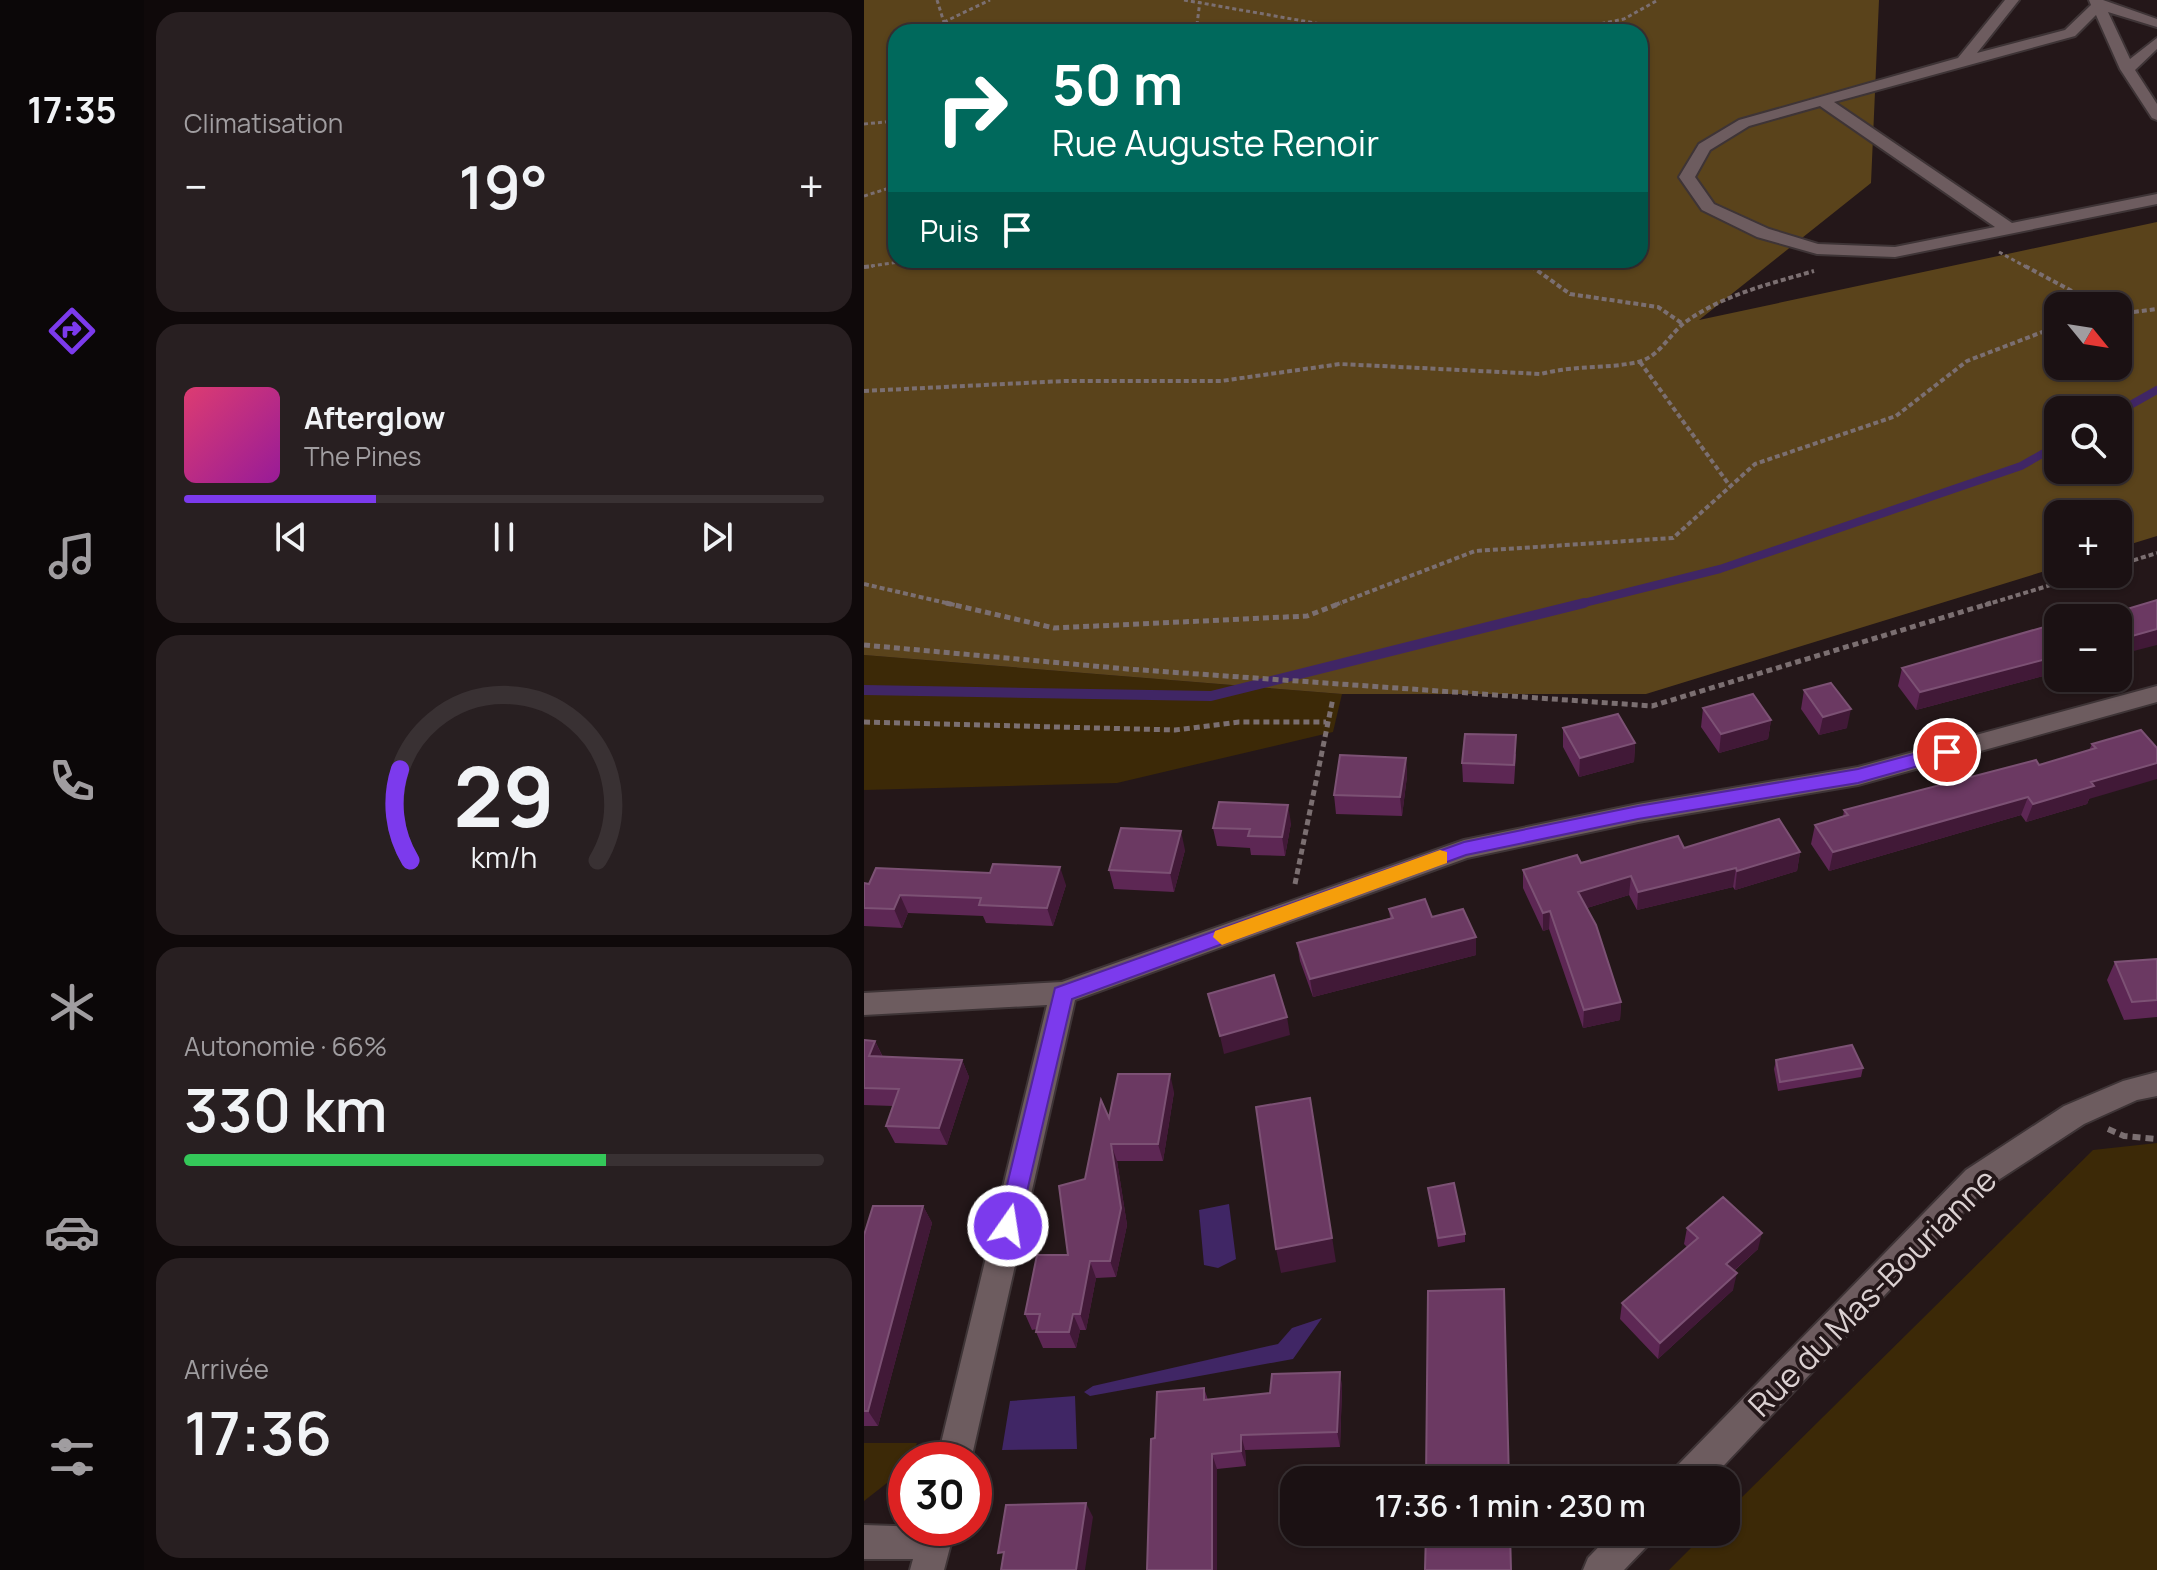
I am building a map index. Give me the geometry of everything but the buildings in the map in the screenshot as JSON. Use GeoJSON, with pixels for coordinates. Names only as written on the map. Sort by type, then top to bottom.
{"type":"FeatureCollection","features":[{"type":"Feature","properties":{"kind":"street"},"geometry":{"type":"LineString","coordinates":[[1963,61],[2012,0]]}},
{"type":"Feature","properties":{"kind":"street"},"geometry":{"type":"LineString","coordinates":[[2097,3],[2070,33],[1744,123],[1704,147],[1687,177],[1708,207],[1763,233],[1817,249],[1895,252],[2157,199]]}},
{"type":"Feature","properties":{"kind":"street"},"geometry":{"type":"LineString","coordinates":[[2097,3],[2157,23]]}},
{"type":"Feature","properties":{"kind":"street"},"geometry":{"type":"LineString","coordinates":[[2097,3],[2127,69],[2157,115]]}},
{"type":"Feature","properties":{"kind":"street"},"geometry":{"type":"LineString","coordinates":[[2127,69],[2157,42]]}},
{"type":"Feature","properties":{"kind":"street"},"geometry":{"type":"LineString","coordinates":[[1822,101],[2009,229]]}},
{"type":"Feature","properties":{"kind":"street"},"geometry":{"type":"LineString","coordinates":[[864,1004],[894,1005],[1063,993],[1464,849],[1638,813],[1858,776],[2156,695]]}},
{"type":"Feature","properties":{"kind":"street"},"geometry":{"type":"LineString","coordinates":[[958,1442],[1063,993]]}},
{"type":"Feature","properties":{"kind":"street","name":"Rue du Mas-Bourianne"},"geometry":{"type":"LineString","coordinates":[[1700,1466],[1976,1179],[2074,1115],[2133,1089],[2157,1084]]}},
{"type":"Feature","properties":{"kind":"street"},"geometry":{"type":"LineString","coordinates":[[864,1542],[933,1547]]}},
{"type":"Feature","properties":{"kind":"street"},"geometry":{"type":"LineString","coordinates":[[1600,1570],[1623,1546]]}},
{"type":"Feature","properties":{"kind":"path"},"geometry":{"type":"LineString","coordinates":[[937,0],[944,22],[990,0]]}},
{"type":"Feature","properties":{"kind":"path"},"geometry":{"type":"LineString","coordinates":[[1184,0],[1323,24]]}},
{"type":"Feature","properties":{"kind":"path"},"geometry":{"type":"LineString","coordinates":[[1607,24],[1643,13],[1658,0]]}},
{"type":"Feature","properties":{"kind":"path"},"geometry":{"type":"LineString","coordinates":[[1197,24],[1200,1]]}},
{"type":"Feature","properties":{"kind":"path"},"geometry":{"type":"LineString","coordinates":[[864,124],[888,122]]}},
{"type":"Feature","properties":{"kind":"path"},"geometry":{"type":"LineString","coordinates":[[864,196],[888,188]]}},
{"type":"Feature","properties":{"kind":"path"},"geometry":{"type":"LineString","coordinates":[[1970,237],[2074,292]]}},
{"type":"Feature","properties":{"kind":"path"},"geometry":{"type":"LineString","coordinates":[[864,267],[888,264]]}},
{"type":"Feature","properties":{"kind":"path"},"geometry":{"type":"LineString","coordinates":[[1534,268],[1570,294],[1658,307],[1683,324]]}},
{"type":"Feature","properties":{"kind":"path"},"geometry":{"type":"LineString","coordinates":[[864,391],[1064,381],[1221,381],[1340,364],[1541,374],[1570,366],[1640,362],[1665,345],[1683,324],[1743,291],[1819,269]]}},
{"type":"Feature","properties":{"kind":"path"},"geometry":{"type":"LineString","coordinates":[[2132,312],[2157,309]]}},
{"type":"Feature","properties":{"kind":"path"},"geometry":{"type":"LineString","coordinates":[[864,584],[1054,628],[1307,616],[1475,551],[1673,538],[1755,464],[1896,416],[1967,361],[2044,331]]}},
{"type":"Feature","properties":{"kind":"path"},"geometry":{"type":"LineString","coordinates":[[1640,362],[1730,486]]}},
{"type":"Feature","properties":{"kind":"path"},"geometry":{"type":"LineString","coordinates":[[2132,561],[2157,553]]}},
{"type":"Feature","properties":{"kind":"path"},"geometry":{"type":"LineString","coordinates":[[864,645],[1127,669],[1652,706],[2044,587]]}},
{"type":"Feature","properties":{"kind":"path"},"geometry":{"type":"LineString","coordinates":[[1290,912],[1333,698]]}},
{"type":"Feature","properties":{"kind":"path"},"geometry":{"type":"LineString","coordinates":[[864,722],[1175,730],[1239,722],[1326,722]]}},
{"type":"Feature","properties":{"kind":"shaded area"},"geometry":{"type":"Polygon","coordinates":[[[864,0],[1879,0],[1871,183],[1699,320],[2157,222],[2157,536],[2132,544],[2132,500],[2044,500],[2044,571],[1646,694],[1342,694],[864,655],[864,0]]]}},
{"type":"Feature","properties":{"kind":"shaded area"},"geometry":{"type":"Polygon","coordinates":[[[864,655],[1342,694],[1333,732],[1117,783],[864,790],[864,655]]]}},
{"type":"Feature","properties":{"kind":"shaded area"},"geometry":{"type":"Polygon","coordinates":[[[2157,1143],[2157,1570],[1669,1570],[1693,1546],[1740,1546],[1740,1499],[2093,1150],[2157,1143]]]}},
{"type":"Feature","properties":{"kind":"shaded area"},"geometry":{"type":"Polygon","coordinates":[[[1229,1204],[1236,1259],[1218,1268],[1204,1265],[1199,1210],[1229,1204]]]}},
{"type":"Feature","properties":{"kind":"shaded area"},"geometry":{"type":"Polygon","coordinates":[[[1322,1318],[1293,1359],[1090,1396],[1084,1392],[1093,1386],[1278,1344],[1292,1328],[1322,1318]]]}},
{"type":"Feature","properties":{"kind":"shaded area"},"geometry":{"type":"Polygon","coordinates":[[[1075,1396],[1077,1449],[1002,1450],[1010,1401],[1075,1396]]]}},
{"type":"Feature","properties":{"kind":"shaded area"},"geometry":{"type":"Polygon","coordinates":[[[864,1443],[888,1443],[888,1482],[864,1501],[864,1443]]]}},
{"type":"Feature","properties":{"kind":"waterway"},"geometry":{"type":"LineString","coordinates":[[2132,404],[2157,390]]}},
{"type":"Feature","properties":{"kind":"waterway"},"geometry":{"type":"LineString","coordinates":[[1584,603],[1720,569],[2021,466],[2044,453]]}},
{"type":"Feature","properties":{"kind":"waterway"},"geometry":{"type":"LineString","coordinates":[[864,690],[1211,696],[1584,603]]}},
{"type":"Feature","properties":{"kind":"waterway"},"geometry":{"type":"LineString","coordinates":[[1576,605],[1584,603]]}},
{"type":"Feature","properties":{"kind":"slow traffic"},"geometry":{"type":"LineString","coordinates":[[1222,937],[1440,857]]}},
{"type":"Feature","properties":{"kind":"route"},"geometry":{"type":"LineString","coordinates":[[1008,1226],[1063,993],[1464,849],[1638,813],[1858,776],[1947,752]]}}]}
